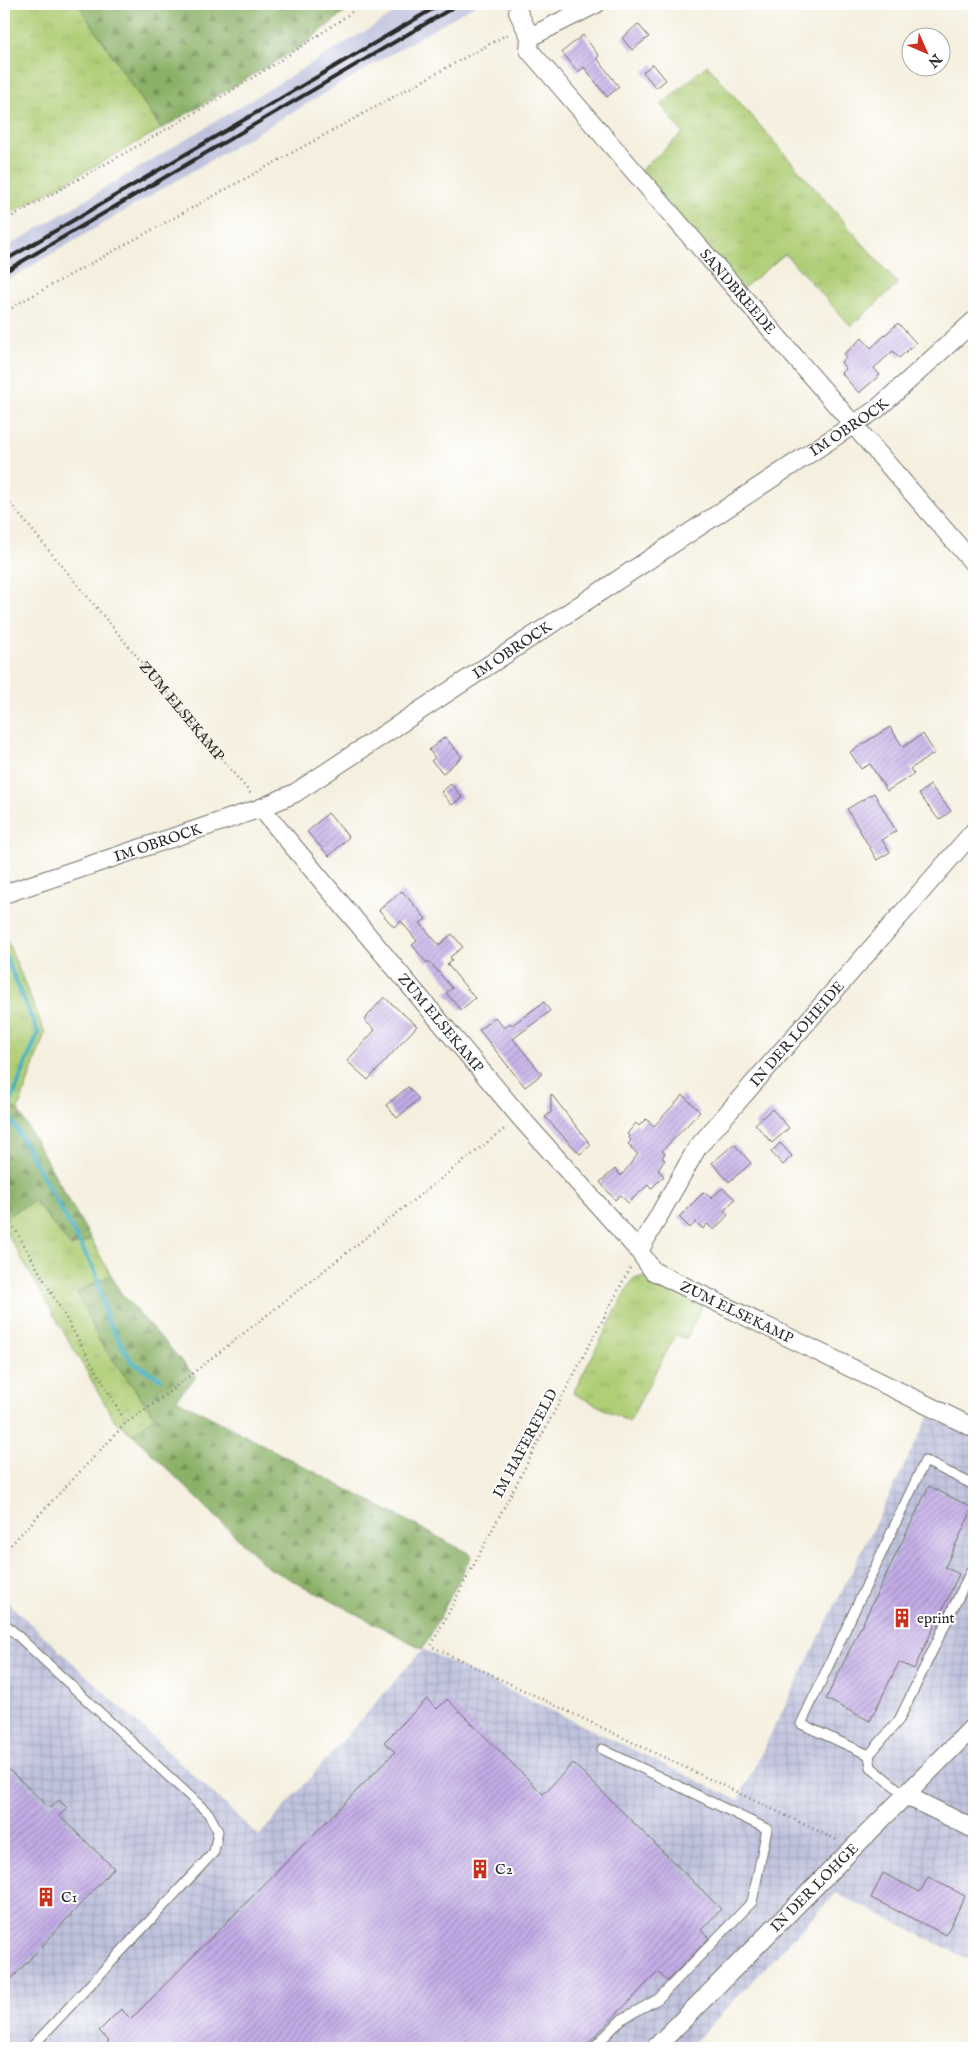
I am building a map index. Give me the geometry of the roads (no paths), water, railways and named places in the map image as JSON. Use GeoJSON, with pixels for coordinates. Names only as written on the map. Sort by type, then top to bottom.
{"type":"FeatureCollection","features":[{"type":"Feature","properties":{"kind":"street"},"geometry":{"type":"LineString","coordinates":[[530,37],[596,4]]}},
{"type":"Feature","properties":{"kind":"street","name":"SANDBREEDE"},"geometry":{"type":"LineString","coordinates":[[518,12],[530,37],[529,50],[974,564]]}},
{"type":"Feature","properties":{"kind":"street","name":"IM OBROCK"},"geometry":{"type":"LineString","coordinates":[[4,894],[261,808],[295,793],[877,409],[974,321]]}},
{"type":"Feature","properties":{"kind":"street","name":"ZUM ELSEKAMP"},"geometry":{"type":"LineString","coordinates":[[261,808],[520,1117],[639,1251],[653,1271],[974,1428]]}},
{"type":"Feature","properties":{"kind":"street","name":"IN DER LOHEIDE"},"geometry":{"type":"LineString","coordinates":[[639,1251],[697,1148],[974,831]]}},
{"type":"Feature","properties":{"kind":"street","name":"IN DER LOHGE"},"geometry":{"type":"LineString","coordinates":[[655,2048],[974,1726]]}},
{"type":"Feature","properties":{"kind":"street"},"geometry":{"type":"LineString","coordinates":[[906,1795],[974,1829]]}},
{"type":"Feature","properties":{"kind":"lane"},"geometry":{"type":"LineString","coordinates":[[869,1755],[801,1724],[926,1461],[974,1485]]}},
{"type":"Feature","properties":{"kind":"lane"},"geometry":{"type":"LineString","coordinates":[[869,1755],[899,1720],[974,1565]]}},
{"type":"Feature","properties":{"kind":"lane"},"geometry":{"type":"LineString","coordinates":[[4,1623],[210,1814],[218,1830],[214,1852],[31,2048]]}},
{"type":"Feature","properties":{"kind":"lane"},"geometry":{"type":"LineString","coordinates":[[593,2048],[622,2019],[658,1999],[752,1902],[767,1830],[602,1749]]}},
{"type":"Feature","properties":{"kind":"lane"},"geometry":{"type":"LineString","coordinates":[[869,1755],[871,1767],[906,1795]]}},
{"type":"Feature","properties":{"kind":"waterway"},"geometry":{"type":"LineString","coordinates":[[4,953],[38,1033],[7,1112],[96,1273],[107,1320],[132,1362],[161,1379]]}},
{"type":"Feature","properties":{"kind":"railway"},"geometry":{"type":"LineString","coordinates":[[4,261],[441,4]]}},
{"type":"Feature","properties":{"kind":"railway"},"geometry":{"type":"LineString","coordinates":[[4,272],[459,4]]}},
{"type":"Feature","properties":{"kind":"place","name":"eprint"},"geometry":{"type":"Point","coordinates":[902,1618]}},
{"type":"Feature","properties":{"kind":"place","name":"C2"},"geometry":{"type":"Point","coordinates":[480,1869]}},
{"type":"Feature","properties":{"kind":"place","name":"C1"},"geometry":{"type":"Point","coordinates":[46,1897]}}]}
